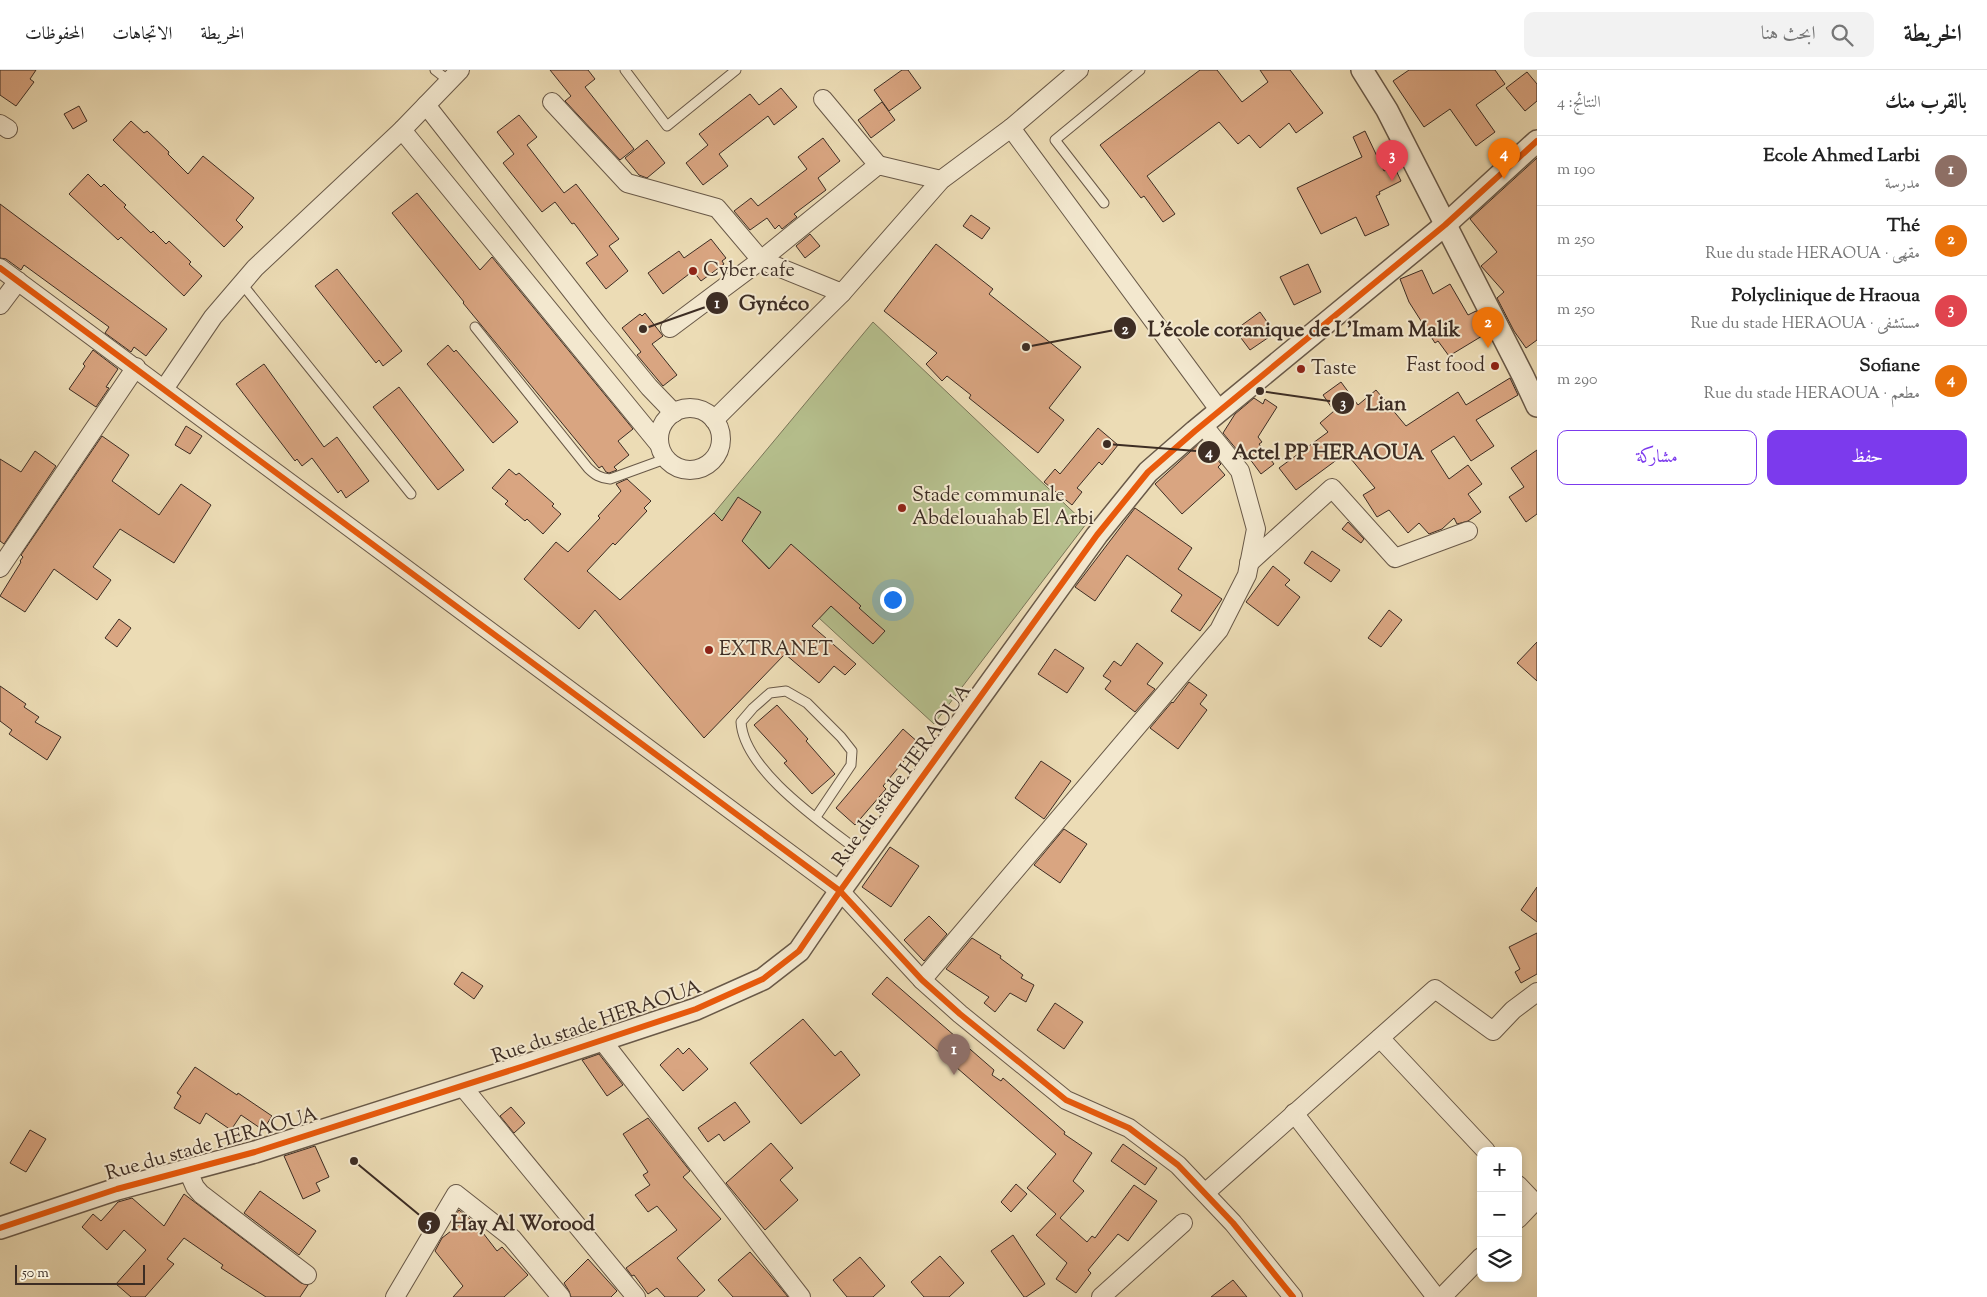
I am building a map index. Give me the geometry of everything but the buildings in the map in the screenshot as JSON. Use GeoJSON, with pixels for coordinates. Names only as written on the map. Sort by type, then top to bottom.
{"type":"FeatureCollection","features":[{"type":"Feature","properties":{"kind":"street"},"geometry":{"type":"LineString","coordinates":[[714,420],[842,293],[941,180],[1011,128],[1079,70]]}},
{"type":"Feature","properties":{"kind":"street"},"geometry":{"type":"LineString","coordinates":[[1362,70],[1387,110],[1537,406]]}},
{"type":"Feature","properties":{"kind":"street"},"geometry":{"type":"LineString","coordinates":[[164,390],[213,317],[255,268],[402,130],[454,76]]}},
{"type":"Feature","properties":{"kind":"street"},"geometry":{"type":"LineString","coordinates":[[823,99],[878,165],[941,180]]}},
{"type":"Feature","properties":{"kind":"street"},"geometry":{"type":"LineString","coordinates":[[552,102],[627,183],[717,208],[761,260],[842,293]]}},
{"type":"Feature","properties":{"kind":"street"},"geometry":{"type":"LineString","coordinates":[[426,105],[599,326],[649,387],[674,412]]}},
{"type":"Feature","properties":{"kind":"street"},"geometry":{"type":"LineString","coordinates":[[1011,128],[1220,411]]}},
{"type":"Feature","properties":{"kind":"street"},"geometry":{"type":"LineString","coordinates":[[402,130],[658,443],[665,459],[679,469],[697,470],[705,466],[718,454],[721,436],[714,420],[700,410],[691,408],[674,412],[662,425],[658,443]]}},
{"type":"Feature","properties":{"kind":"street","name":"Rue du stade HERAOUA"},"geometry":{"type":"LineString","coordinates":[[0,1228],[117,1189],[255,1152],[462,1086],[696,1009],[763,979],[799,951],[865,856],[1097,535],[1148,472],[1445,225],[1537,141]]}},
{"type":"Feature","properties":{"kind":"street"},"geometry":{"type":"LineString","coordinates":[[670,328],[761,260],[878,165]]}},
{"type":"Feature","properties":{"kind":"street"},"geometry":{"type":"LineString","coordinates":[[0,268],[840,891],[922,980],[960,1014],[1066,1100],[1129,1128],[1178,1165],[1233,1223],[1293,1297]]}},
{"type":"Feature","properties":{"kind":"street"},"geometry":{"type":"LineString","coordinates":[[0,305],[18,281]]}},
{"type":"Feature","properties":{"kind":"street"},"geometry":{"type":"LineString","coordinates":[[0,568],[136,367]]}},
{"type":"Feature","properties":{"kind":"street"},"geometry":{"type":"LineString","coordinates":[[922,980],[1219,630],[1247,575],[1256,529],[1240,471],[1203,425]]}},
{"type":"Feature","properties":{"kind":"street"},"geometry":{"type":"LineString","coordinates":[[1249,563],[1332,488],[1394,558],[1468,531]]}},
{"type":"Feature","properties":{"kind":"street"},"geometry":{"type":"LineString","coordinates":[[1205,1192],[1436,989],[1493,1031],[1513,1010],[1537,992]]}},
{"type":"Feature","properties":{"kind":"street"},"geometry":{"type":"LineString","coordinates":[[1380,1038],[1482,1147]]}},
{"type":"Feature","properties":{"kind":"street"},"geometry":{"type":"LineString","coordinates":[[602,1039],[801,1297]]}},
{"type":"Feature","properties":{"kind":"street"},"geometry":{"type":"LineString","coordinates":[[462,1086],[636,1297]]}},
{"type":"Feature","properties":{"kind":"street"},"geometry":{"type":"LineString","coordinates":[[1294,1113],[1436,1297]]}},
{"type":"Feature","properties":{"kind":"street"},"geometry":{"type":"LineString","coordinates":[[188,1171],[195,1187],[201,1194],[307,1275]]}},
{"type":"Feature","properties":{"kind":"street"},"geometry":{"type":"LineString","coordinates":[[1522,1189],[1534,1202],[1522,1215]]}},
{"type":"Feature","properties":{"kind":"street"},"geometry":{"type":"LineString","coordinates":[[395,1297],[456,1194],[512,1238],[561,1297]]}},
{"type":"Feature","properties":{"kind":"street"},"geometry":{"type":"LineString","coordinates":[[1101,1297],[1183,1223]]}},
{"type":"Feature","properties":{"kind":"street"},"geometry":{"type":"LineString","coordinates":[[1442,1297],[1477,1261]]}},
{"type":"Feature","properties":{"kind":"lane"},"geometry":{"type":"LineString","coordinates":[[435,70],[454,76]]}},
{"type":"Feature","properties":{"kind":"lane"},"geometry":{"type":"LineString","coordinates":[[625,70],[667,126],[736,70]]}},
{"type":"Feature","properties":{"kind":"lane"},"geometry":{"type":"LineString","coordinates":[[1104,203],[1055,140],[1140,70]]}},
{"type":"Feature","properties":{"kind":"lane"},"geometry":{"type":"LineString","coordinates":[[242,284],[411,494]]}},
{"type":"Feature","properties":{"kind":"lane"},"geometry":{"type":"LineString","coordinates":[[475,327],[588,468],[595,474],[602,478],[610,479],[665,459]]}},
{"type":"Feature","properties":{"kind":"lane"},"geometry":{"type":"LineString","coordinates":[[816,817],[851,765],[852,751],[841,737],[806,703],[786,690],[770,693],[741,722],[742,734],[749,750],[778,786],[816,817],[865,856]]}},
{"type":"Feature","properties":{"kind":"green space","name":"Stade communale Abdelouahab El Arbi"},"geometry":{"type":"Polygon","coordinates":[[[873,322],[1086,524],[934,724],[819,618],[714,513],[873,322]]]}},
{"type":"Feature","properties":{"kind":"cycle path"},"geometry":{"type":"LineString","coordinates":[[0,1228],[117,1189],[255,1152],[524,1066],[696,1009],[763,979],[799,951],[840,891],[1097,535],[1148,472],[1445,225],[1537,141]]}},
{"type":"Feature","properties":{"kind":"cycle path"},"geometry":{"type":"LineString","coordinates":[[0,268],[840,891],[922,980],[960,1014],[1066,1100],[1129,1128],[1178,1165],[1233,1223],[1293,1297]]}},
{"type":"Feature","properties":{"kind":"place","name":"Sofiane"},"geometry":{"type":"Point","coordinates":[1504,179]}},
{"type":"Feature","properties":{"kind":"place","name":"Polyclinique de Hraoua"},"geometry":{"type":"Point","coordinates":[1392,181]}},
{"type":"Feature","properties":{"kind":"place","name":"Cyber cafe"},"geometry":{"type":"Point","coordinates":[693,271]}},
{"type":"Feature","properties":{"kind":"place","name":"Gynéco"},"geometry":{"type":"Point","coordinates":[643,329]}},
{"type":"Feature","properties":{"kind":"place","name":"L'école coranique de L'Imam Malik"},"geometry":{"type":"Point","coordinates":[1026,347]}},
{"type":"Feature","properties":{"kind":"place","name":"Thé"},"geometry":{"type":"Point","coordinates":[1488,348]}},
{"type":"Feature","properties":{"kind":"place","name":"Fast food"},"geometry":{"type":"Point","coordinates":[1495,366]}},
{"type":"Feature","properties":{"kind":"place","name":"Taste"},"geometry":{"type":"Point","coordinates":[1301,369]}},
{"type":"Feature","properties":{"kind":"place","name":"Lian"},"geometry":{"type":"Point","coordinates":[1260,391]}},
{"type":"Feature","properties":{"kind":"place","name":"Actel PP HERAOUA"},"geometry":{"type":"Point","coordinates":[1107,444]}},
{"type":"Feature","properties":{"kind":"place","name":"Stade communale Abdelouahab El Arbi"},"geometry":{"type":"Point","coordinates":[902,508]}},
{"type":"Feature","properties":{"kind":"place","name":"EXTRANET"},"geometry":{"type":"Point","coordinates":[709,650]}},
{"type":"Feature","properties":{"kind":"place","name":"Ecole Ahmed Larbi"},"geometry":{"type":"Point","coordinates":[954,1075]}},
{"type":"Feature","properties":{"kind":"place","name":"Hay Al Worood"},"geometry":{"type":"Point","coordinates":[354,1161]}}]}
